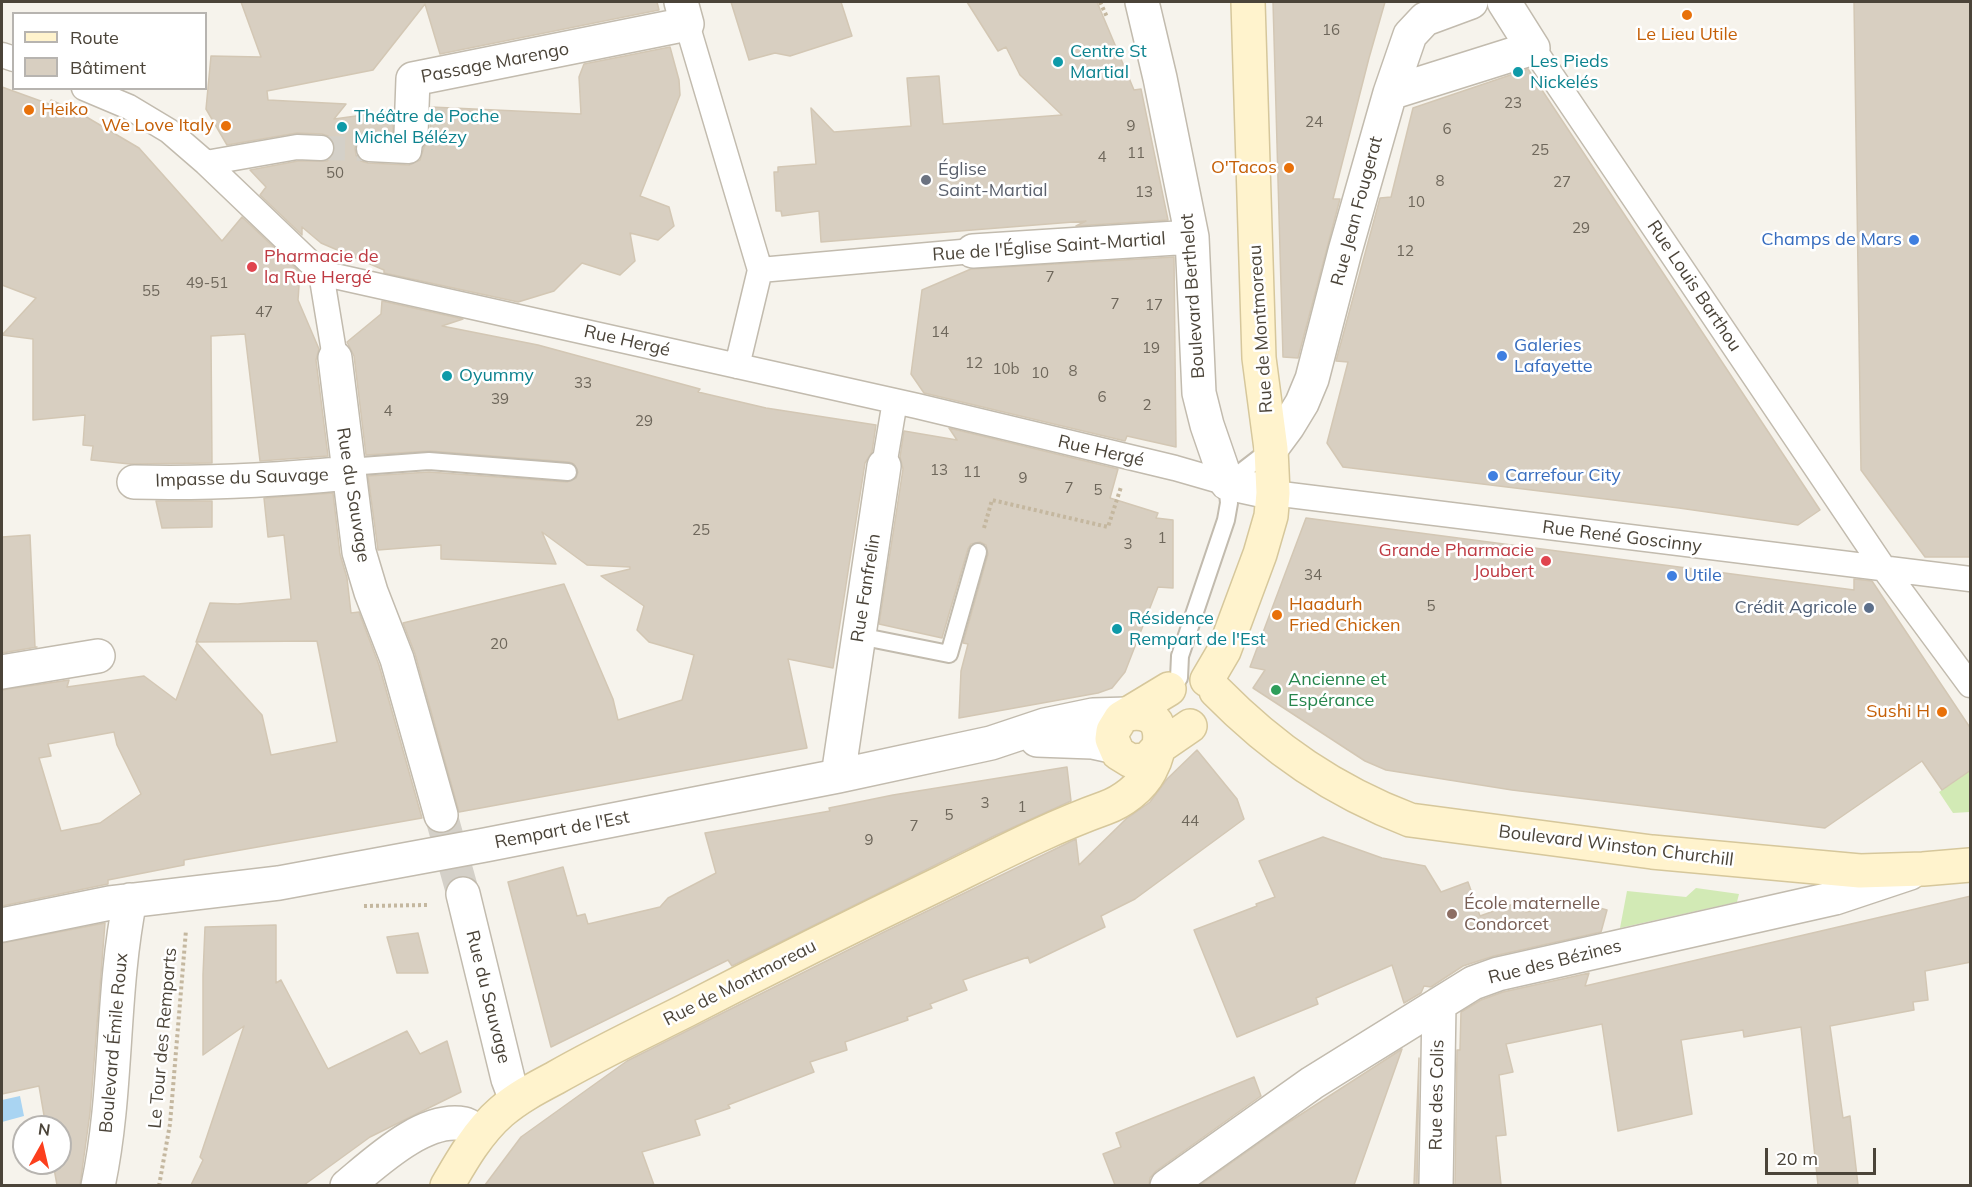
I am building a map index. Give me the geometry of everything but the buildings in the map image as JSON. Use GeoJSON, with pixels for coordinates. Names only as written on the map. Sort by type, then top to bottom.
{"type":"FeatureCollection","features":[{"type":"Feature","properties":{"kind":"main road","name":"Rue de Montmoreau"},"geometry":{"type":"LineString","coordinates":[[1193,685],[1224,651],[1260,554],[1271,516],[1273,493],[1271,448],[1259,358],[1248,2]]}},
{"type":"Feature","properties":{"kind":"main road"},"geometry":{"type":"LineString","coordinates":[[1128,714],[1137,713],[1152,718],[1158,724],[1161,732],[1154,755],[1139,762],[1124,758],[1116,750],[1112,739],[1113,731],[1121,718],[1128,714],[1193,685]]}},
{"type":"Feature","properties":{"kind":"main road"},"geometry":{"type":"LineString","coordinates":[[1158,748],[1213,715],[1217,707],[1193,685]]}},
{"type":"Feature","properties":{"kind":"main road"},"geometry":{"type":"LineString","coordinates":[[1193,685],[1166,697],[1170,713],[1182,724],[1197,724]]}},
{"type":"Feature","properties":{"kind":"main road","name":"Boulevard Winston Churchill"},"geometry":{"type":"LineString","coordinates":[[1193,685],[1241,717],[1280,750],[1340,789],[1410,820],[1652,852],[1860,872],[1971,865]]}},
{"type":"Feature","properties":{"kind":"main road","name":"Boulevard Winston Churchill"},"geometry":{"type":"LineString","coordinates":[[1197,724],[1280,750]]}},
{"type":"Feature","properties":{"kind":"main road","name":"Rue de Montmoreau"},"geometry":{"type":"LineString","coordinates":[[447,1185],[480,1133],[500,1112],[516,1100],[575,1067],[810,946],[1066,822],[1114,805],[1134,790],[1150,771],[1158,748]]}},
{"type":"Feature","properties":{"kind":"main road","name":"Rue de Montmoreau"},"geometry":{"type":"LineString","coordinates":[[1066,822],[1100,796],[1114,777],[1116,750]]}},
{"type":"Feature","properties":{"kind":"street","name":"Boulevard Berthelot"},"geometry":{"type":"LineString","coordinates":[[1142,2],[1192,237],[1199,393],[1207,425],[1227,483]]}},
{"type":"Feature","properties":{"kind":"street","name":"Rue Jean Fougerat"},"geometry":{"type":"LineString","coordinates":[[1271,448],[1302,403],[1312,379],[1345,251],[1390,93],[1410,35],[1425,19],[1471,2]]}},
{"type":"Feature","properties":{"kind":"street","name":"Rue Louis Barthou"},"geometry":{"type":"LineString","coordinates":[[1504,2],[1886,570],[1971,685]]}},
{"type":"Feature","properties":{"kind":"street"},"geometry":{"type":"LineString","coordinates":[[684,13],[760,270],[737,366]]}},
{"type":"Feature","properties":{"kind":"street","name":"Passage Marengo"},"geometry":{"type":"LineString","coordinates":[[369,149],[409,151],[413,79],[684,13]]}},
{"type":"Feature","properties":{"kind":"street"},"geometry":{"type":"LineString","coordinates":[[1390,93],[1533,48]]}},
{"type":"Feature","properties":{"kind":"street"},"geometry":{"type":"LineString","coordinates":[[89,90],[129,107],[169,131],[206,163],[321,273]]}},
{"type":"Feature","properties":{"kind":"street"},"geometry":{"type":"LineString","coordinates":[[206,163],[297,147],[321,148]]}},
{"type":"Feature","properties":{"kind":"street","name":"Rue de l'Église Saint-Martial"},"geometry":{"type":"LineString","coordinates":[[760,270],[973,251],[1192,237]]}},
{"type":"Feature","properties":{"kind":"street","name":"Rue du Sauvage"},"geometry":{"type":"LineString","coordinates":[[321,273],[335,358],[359,552],[371,592],[397,659],[441,814]]}},
{"type":"Feature","properties":{"kind":"street","name":"Rue Hergé"},"geometry":{"type":"LineString","coordinates":[[321,273],[895,401],[1175,468],[1227,483]]}},
{"type":"Feature","properties":{"kind":"street","name":"Rue Fanfrelin"},"geometry":{"type":"LineString","coordinates":[[838,776],[895,401]]}},
{"type":"Feature","properties":{"kind":"street","name":"Impasse du Sauvage"},"geometry":{"type":"LineString","coordinates":[[134,482],[265,481],[348,470]]}},
{"type":"Feature","properties":{"kind":"street"},"geometry":{"type":"LineString","coordinates":[[1227,483],[1273,493]]}},
{"type":"Feature","properties":{"kind":"street","name":"Rue René Goscinny"},"geometry":{"type":"LineString","coordinates":[[1273,493],[1971,579]]}},
{"type":"Feature","properties":{"kind":"street"},"geometry":{"type":"LineString","coordinates":[[2,672],[98,656]]}},
{"type":"Feature","properties":{"kind":"street","name":"Rempart de l'Est"},"geometry":{"type":"LineString","coordinates":[[2,925],[110,903],[279,883],[484,845],[838,776],[991,742],[1064,721],[1128,714]]}},
{"type":"Feature","properties":{"kind":"street","name":"Rempart de l'Est"},"geometry":{"type":"LineString","coordinates":[[991,742],[1050,739],[1092,742],[1116,750]]}},
{"type":"Feature","properties":{"kind":"street","name":"Rue des Bézines"},"geometry":{"type":"LineString","coordinates":[[1167,1185],[1312,1083],[1473,983],[1498,974],[1834,898],[1923,869]]}},
{"type":"Feature","properties":{"kind":"street","name":"Rue du Sauvage"},"geometry":{"type":"LineString","coordinates":[[463,894],[508,1079],[516,1100]]}},
{"type":"Feature","properties":{"kind":"street","name":"Boulevard Émile Roux"},"geometry":{"type":"LineString","coordinates":[[98,1185],[110,1108],[122,940],[130,900]]}},
{"type":"Feature","properties":{"kind":"street","name":"Rue des Colis"},"geometry":{"type":"LineString","coordinates":[[1436,1185],[1439,1004]]}},
{"type":"Feature","properties":{"kind":"street"},"geometry":{"type":"LineString","coordinates":[[347,1185],[383,1157],[421,1132],[453,1124],[465,1124],[480,1133]]}},
{"type":"Feature","properties":{"kind":"lane"},"geometry":{"type":"LineString","coordinates":[[1193,685],[1180,656],[1226,520],[1229,503],[1227,483],[1271,448]]}},
{"type":"Feature","properties":{"kind":"lane"},"geometry":{"type":"LineString","coordinates":[[348,470],[429,461],[568,472]]}},
{"type":"Feature","properties":{"kind":"lane"},"geometry":{"type":"LineString","coordinates":[[859,636],[949,654],[978,552]]}},
{"type":"Feature","properties":{"kind":"path"},"geometry":{"type":"LineString","coordinates":[[978,552],[992,500],[1108,527],[1131,458]]}},
{"type":"Feature","properties":{"kind":"path","name":"Le Tour des Remparts"},"geometry":{"type":"LineString","coordinates":[[159,1185],[170,1124],[189,893]]}},
{"type":"Feature","properties":{"kind":"green space"},"geometry":{"type":"Polygon","coordinates":[[[1970,770],[1970,812],[1953,813],[1939,792],[1970,770]]]}},
{"type":"Feature","properties":{"kind":"green space"},"geometry":{"type":"Polygon","coordinates":[[[1696,888],[1739,894],[1737,902],[1620,928],[1627,891],[1686,897],[1696,888]]]}},
{"type":"Feature","properties":{"kind":"water"},"geometry":{"type":"Polygon","coordinates":[[[20,1096],[24,1115],[12,1115],[12,1119],[2,1122],[2,1100],[20,1096]]]}},
{"type":"Feature","properties":{"kind":"tunnel"},"geometry":{"type":"LineString","coordinates":[[321,148],[369,149]]}},
{"type":"Feature","properties":{"kind":"tunnel"},"geometry":{"type":"LineString","coordinates":[[441,815],[463,894]]}},
{"type":"Feature","properties":{"kind":"place","name":"Le Lieu Utile"},"geometry":{"type":"Point","coordinates":[1687,15]}},
{"type":"Feature","properties":{"kind":"place","name":"Centre St Martial"},"geometry":{"type":"Point","coordinates":[1058,62]}},
{"type":"Feature","properties":{"kind":"place","name":"Les Pieds Nickelés"},"geometry":{"type":"Point","coordinates":[1518,72]}},
{"type":"Feature","properties":{"kind":"place","name":"Heiko"},"geometry":{"type":"Point","coordinates":[29,110]}},
{"type":"Feature","properties":{"kind":"place","name":"We Love Italy"},"geometry":{"type":"Point","coordinates":[226,126]}},
{"type":"Feature","properties":{"kind":"place","name":"Théâtre de Poche Michel Bélézy"},"geometry":{"type":"Point","coordinates":[342,127]}},
{"type":"Feature","properties":{"kind":"place","name":"O'Tacos"},"geometry":{"type":"Point","coordinates":[1289,168]}},
{"type":"Feature","properties":{"kind":"place","name":"Église Saint-Martial"},"geometry":{"type":"Point","coordinates":[926,180]}},
{"type":"Feature","properties":{"kind":"place","name":"Champs de Mars"},"geometry":{"type":"Point","coordinates":[1914,240]}},
{"type":"Feature","properties":{"kind":"place","name":"Pharmacie de la Rue Hergé"},"geometry":{"type":"Point","coordinates":[252,267]}},
{"type":"Feature","properties":{"kind":"place","name":"Galeries Lafayette"},"geometry":{"type":"Point","coordinates":[1502,356]}},
{"type":"Feature","properties":{"kind":"place","name":"Oyummy"},"geometry":{"type":"Point","coordinates":[447,376]}},
{"type":"Feature","properties":{"kind":"place","name":"Carrefour City"},"geometry":{"type":"Point","coordinates":[1493,476]}},
{"type":"Feature","properties":{"kind":"place","name":"Grande Pharmacie Joubert"},"geometry":{"type":"Point","coordinates":[1546,561]}},
{"type":"Feature","properties":{"kind":"place","name":"Utile"},"geometry":{"type":"Point","coordinates":[1672,576]}},
{"type":"Feature","properties":{"kind":"place","name":"Crédit Agricole"},"geometry":{"type":"Point","coordinates":[1869,608]}},
{"type":"Feature","properties":{"kind":"place","name":"Haadurh Fried Chicken"},"geometry":{"type":"Point","coordinates":[1277,615]}},
{"type":"Feature","properties":{"kind":"place","name":"Résidence Rempart de l'Est"},"geometry":{"type":"Point","coordinates":[1117,629]}},
{"type":"Feature","properties":{"kind":"place","name":"Ancienne et Espérance"},"geometry":{"type":"Point","coordinates":[1276,690]}},
{"type":"Feature","properties":{"kind":"place","name":"Sushi H"},"geometry":{"type":"Point","coordinates":[1942,712]}},
{"type":"Feature","properties":{"kind":"place","name":"École maternelle Condorcet"},"geometry":{"type":"Point","coordinates":[1452,914]}}]}
